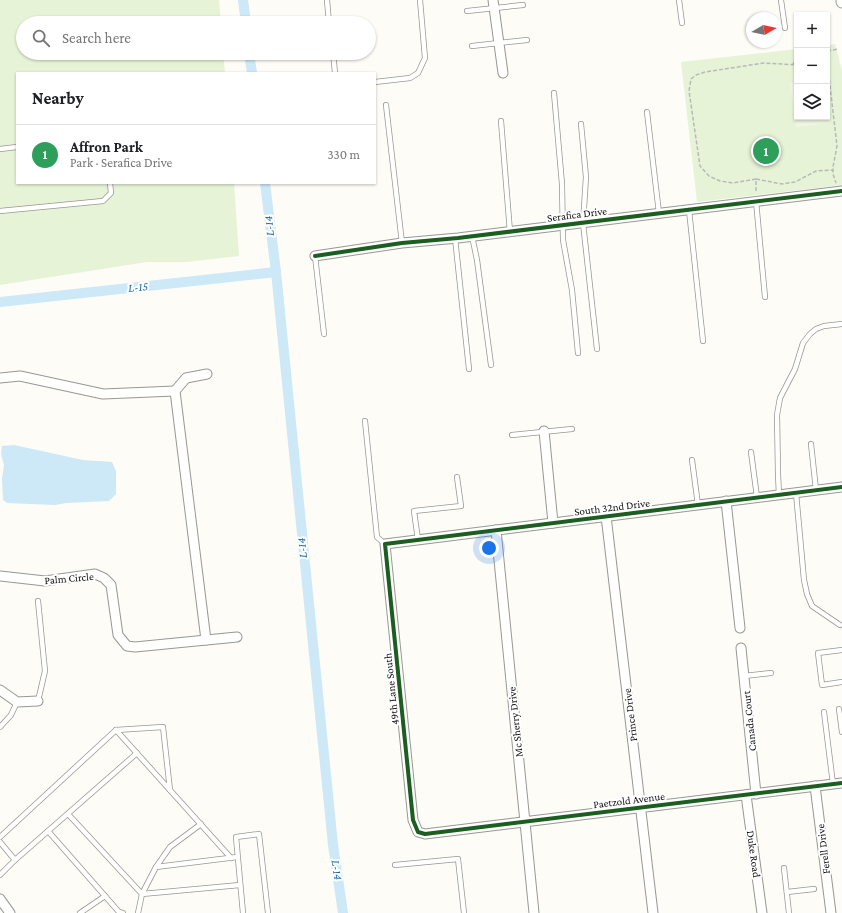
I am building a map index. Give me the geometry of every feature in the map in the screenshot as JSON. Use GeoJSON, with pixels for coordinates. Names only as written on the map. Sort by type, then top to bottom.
{"type":"FeatureCollection","features":[{"type":"Feature","properties":{"kind":"street"},"geometry":{"type":"LineString","coordinates":[[494,4],[502,73]]}},
{"type":"Feature","properties":{"kind":"street","name":"Serafica Drive"},"geometry":{"type":"LineString","coordinates":[[315,256],[402,243],[510,232],[840,191]]}},
{"type":"Feature","properties":{"kind":"street"},"geometry":{"type":"LineString","coordinates":[[206,640],[175,391],[186,378],[207,374]]}},
{"type":"Feature","properties":{"kind":"street"},"geometry":{"type":"LineString","coordinates":[[0,378],[20,376],[103,394],[175,391]]}},
{"type":"Feature","properties":{"kind":"street"},"geometry":{"type":"LineString","coordinates":[[544,431],[553,523]]}},
{"type":"Feature","properties":{"kind":"street","name":"South 32nd Drive"},"geometry":{"type":"LineString","coordinates":[[385,544],[842,487]]}},
{"type":"Feature","properties":{"kind":"street"},"geometry":{"type":"LineString","coordinates":[[726,501],[740,628]]}},
{"type":"Feature","properties":{"kind":"street","name":"Prince Drive"},"geometry":{"type":"LineString","coordinates":[[606,516],[653,913]]}},
{"type":"Feature","properties":{"kind":"street","name":"Mc Sherry Drive"},"geometry":{"type":"LineString","coordinates":[[496,530],[534,913]]}},
{"type":"Feature","properties":{"kind":"street","name":"49th Lane South"},"geometry":{"type":"LineString","coordinates":[[385,544],[413,820],[418,832]]}},
{"type":"Feature","properties":{"kind":"street","name":"Palm Circle"},"geometry":{"type":"LineString","coordinates":[[0,576],[45,581],[95,574],[104,578],[110,585],[118,636],[127,646],[135,647],[236,637]]}},
{"type":"Feature","properties":{"kind":"street","name":"Canada Court"},"geometry":{"type":"LineString","coordinates":[[741,648],[756,794]]}},
{"type":"Feature","properties":{"kind":"street"},"geometry":{"type":"LineString","coordinates":[[0,690],[17,702],[38,701]]}},
{"type":"Feature","properties":{"kind":"street","name":"Paetzold Avenue"},"geometry":{"type":"LineString","coordinates":[[418,832],[425,834],[525,823],[838,783]]}},
{"type":"Feature","properties":{"kind":"street","name":"Ferell Drive"},"geometry":{"type":"LineString","coordinates":[[815,786],[831,913]]}},
{"type":"Feature","properties":{"kind":"street","name":"Duke Road"},"geometry":{"type":"LineString","coordinates":[[746,794],[762,913]]}},
{"type":"Feature","properties":{"kind":"street"},"geometry":{"type":"LineString","coordinates":[[0,899],[7,911]]}},
{"type":"Feature","properties":{"kind":"lane"},"geometry":{"type":"LineString","coordinates":[[326,0],[328,16]]}},
{"type":"Feature","properties":{"kind":"lane"},"geometry":{"type":"LineString","coordinates":[[376,82],[410,78],[418,73],[425,58],[420,0]]}},
{"type":"Feature","properties":{"kind":"lane"},"geometry":{"type":"LineString","coordinates":[[679,0],[682,23]]}},
{"type":"Feature","properties":{"kind":"lane"},"geometry":{"type":"LineString","coordinates":[[781,0],[785,28]]}},
{"type":"Feature","properties":{"kind":"lane"},"geometry":{"type":"LineString","coordinates":[[468,11],[494,4],[523,5]]}},
{"type":"Feature","properties":{"kind":"lane"},"geometry":{"type":"LineString","coordinates":[[472,46],[527,40]]}},
{"type":"Feature","properties":{"kind":"lane"},"geometry":{"type":"LineString","coordinates":[[334,60],[335,72]]}},
{"type":"Feature","properties":{"kind":"lane"},"geometry":{"type":"LineString","coordinates":[[554,93],[562,184],[563,240],[572,290],[578,352]]}},
{"type":"Feature","properties":{"kind":"lane"},"geometry":{"type":"LineString","coordinates":[[386,105],[402,243]]}},
{"type":"Feature","properties":{"kind":"lane"},"geometry":{"type":"LineString","coordinates":[[647,112],[659,213]]}},
{"type":"Feature","properties":{"kind":"lane"},"geometry":{"type":"LineString","coordinates":[[501,121],[510,232]]}},
{"type":"Feature","properties":{"kind":"lane"},"geometry":{"type":"LineString","coordinates":[[581,124],[586,177],[583,223],[597,349]]}},
{"type":"Feature","properties":{"kind":"lane"},"geometry":{"type":"LineString","coordinates":[[0,149],[16,147]]}},
{"type":"Feature","properties":{"kind":"lane"},"geometry":{"type":"LineString","coordinates":[[0,212],[103,201],[111,194],[110,184]]}},
{"type":"Feature","properties":{"kind":"lane"},"geometry":{"type":"LineString","coordinates":[[756,201],[765,297]]}},
{"type":"Feature","properties":{"kind":"lane"},"geometry":{"type":"LineString","coordinates":[[689,210],[703,341]]}},
{"type":"Feature","properties":{"kind":"lane"},"geometry":{"type":"LineString","coordinates":[[472,236],[477,260],[491,365]]}},
{"type":"Feature","properties":{"kind":"lane"},"geometry":{"type":"LineString","coordinates":[[455,238],[469,369]]}},
{"type":"Feature","properties":{"kind":"lane"},"geometry":{"type":"LineString","coordinates":[[315,256],[324,334]]}},
{"type":"Feature","properties":{"kind":"lane"},"geometry":{"type":"LineString","coordinates":[[779,495],[777,415],[780,398],[795,370],[803,343],[810,334],[816,329],[824,326],[842,324]]}},
{"type":"Feature","properties":{"kind":"lane"},"geometry":{"type":"LineString","coordinates":[[365,421],[377,538],[385,544]]}},
{"type":"Feature","properties":{"kind":"lane"},"geometry":{"type":"LineString","coordinates":[[512,435],[572,429]]}},
{"type":"Feature","properties":{"kind":"lane"},"geometry":{"type":"LineString","coordinates":[[811,444],[816,490]]}},
{"type":"Feature","properties":{"kind":"lane"},"geometry":{"type":"LineString","coordinates":[[751,452],[757,498]]}},
{"type":"Feature","properties":{"kind":"lane"},"geometry":{"type":"LineString","coordinates":[[692,460],[698,505]]}},
{"type":"Feature","properties":{"kind":"lane"},"geometry":{"type":"LineString","coordinates":[[418,540],[414,511],[461,506],[457,477]]}},
{"type":"Feature","properties":{"kind":"lane"},"geometry":{"type":"LineString","coordinates":[[796,493],[804,580],[807,594],[812,606],[840,625]]}},
{"type":"Feature","properties":{"kind":"lane"},"geometry":{"type":"LineString","coordinates":[[38,602],[45,671],[38,701]]}},
{"type":"Feature","properties":{"kind":"lane"},"geometry":{"type":"LineString","coordinates":[[842,650],[818,653],[822,685],[842,682]]}},
{"type":"Feature","properties":{"kind":"lane"},"geometry":{"type":"LineString","coordinates":[[744,676],[772,673]]}},
{"type":"Feature","properties":{"kind":"lane"},"geometry":{"type":"LineString","coordinates":[[0,727],[11,715],[17,702]]}},
{"type":"Feature","properties":{"kind":"lane"},"geometry":{"type":"LineString","coordinates":[[839,709],[842,732]]}},
{"type":"Feature","properties":{"kind":"lane"},"geometry":{"type":"LineString","coordinates":[[824,712],[838,783]]}},
{"type":"Feature","properties":{"kind":"lane"},"geometry":{"type":"LineString","coordinates":[[0,837],[116,730],[163,727],[170,790]]}},
{"type":"Feature","properties":{"kind":"lane"},"geometry":{"type":"LineString","coordinates":[[116,730],[231,858]]}},
{"type":"Feature","properties":{"kind":"lane"},"geometry":{"type":"LineString","coordinates":[[0,874],[137,753]]}},
{"type":"Feature","properties":{"kind":"lane"},"geometry":{"type":"LineString","coordinates":[[68,814],[142,894]]}},
{"type":"Feature","properties":{"kind":"lane"},"geometry":{"type":"LineString","coordinates":[[138,913],[142,894],[156,867],[170,847],[201,824]]}},
{"type":"Feature","properties":{"kind":"lane"},"geometry":{"type":"LineString","coordinates":[[48,831],[120,913]]}},
{"type":"Feature","properties":{"kind":"lane"},"geometry":{"type":"LineString","coordinates":[[243,913],[236,837],[259,834],[268,913]]}},
{"type":"Feature","properties":{"kind":"lane"},"geometry":{"type":"LineString","coordinates":[[0,842],[15,860]]}},
{"type":"Feature","properties":{"kind":"lane"},"geometry":{"type":"LineString","coordinates":[[156,867],[237,857]]}},
{"type":"Feature","properties":{"kind":"lane"},"geometry":{"type":"LineString","coordinates":[[395,865],[458,859],[464,913]]}},
{"type":"Feature","properties":{"kind":"lane"},"geometry":{"type":"LineString","coordinates":[[784,868],[789,913]]}},
{"type":"Feature","properties":{"kind":"lane"},"geometry":{"type":"LineString","coordinates":[[142,894],[240,885]]}},
{"type":"Feature","properties":{"kind":"lane"},"geometry":{"type":"LineString","coordinates":[[786,892],[814,889]]}},
{"type":"Feature","properties":{"kind":"lane"},"geometry":{"type":"LineString","coordinates":[[80,913],[105,896]]}},
{"type":"Feature","properties":{"kind":"path"},"geometry":{"type":"LineString","coordinates":[[830,50],[838,49]]}},
{"type":"Feature","properties":{"kind":"path"},"geometry":{"type":"LineString","coordinates":[[793,64],[764,63],[705,72],[696,75],[691,79],[690,92],[700,166],[709,176],[720,181],[733,183],[756,179],[782,184],[795,182],[816,171],[833,170]]}},
{"type":"Feature","properties":{"kind":"path"},"geometry":{"type":"LineString","coordinates":[[830,84],[837,146],[833,170],[840,191]]}},
{"type":"Feature","properties":{"kind":"path"},"geometry":{"type":"LineString","coordinates":[[756,179],[756,201]]}},
{"type":"Feature","properties":{"kind":"green space"},"geometry":{"type":"Polygon","coordinates":[[[0,0],[219,0],[220,16],[16,16],[16,60],[224,60],[225,72],[16,72],[16,184],[234,184],[239,256],[187,262],[147,262],[0,285],[0,0]]]}},
{"type":"Feature","properties":{"kind":"green space"},"geometry":{"type":"Polygon","coordinates":[[[835,44],[842,70],[842,185],[697,202],[681,62],[794,49],[794,120],[830,120],[830,45],[835,44]]]}},
{"type":"Feature","properties":{"kind":"green space"},"geometry":{"type":"Polygon","coordinates":[[[794,82],[794,112],[790,83],[794,82]]]}},
{"type":"Feature","properties":{"kind":"green space"},"geometry":{"type":"Polygon","coordinates":[[[795,120],[830,120],[830,123],[796,127],[795,120]]]}},
{"type":"Feature","properties":{"kind":"water"},"geometry":{"type":"Polygon","coordinates":[[[14,445],[83,460],[112,462],[116,471],[116,494],[109,501],[55,505],[7,503],[3,500],[2,479],[4,465],[1,454],[2,446],[14,445]]]}},
{"type":"Feature","properties":{"kind":"waterway","name":"L-14"},"geometry":{"type":"LineString","coordinates":[[243,0],[245,16]]}},
{"type":"Feature","properties":{"kind":"waterway","name":"L-14"},"geometry":{"type":"LineString","coordinates":[[250,60],[252,72]]}},
{"type":"Feature","properties":{"kind":"waterway","name":"L-14"},"geometry":{"type":"LineString","coordinates":[[265,184],[276,272],[333,845],[343,913]]}},
{"type":"Feature","properties":{"kind":"waterway","name":"L-15"},"geometry":{"type":"LineString","coordinates":[[0,302],[276,272]]}},
{"type":"Feature","properties":{"kind":"cycle path"},"geometry":{"type":"LineString","coordinates":[[315,256],[402,243],[458,238],[842,191]]}},
{"type":"Feature","properties":{"kind":"cycle path"},"geometry":{"type":"LineString","coordinates":[[842,487],[385,544],[413,820],[418,832],[425,834],[842,783]]}},
{"type":"Feature","properties":{"kind":"place","name":"Affron Park"},"geometry":{"type":"Point","coordinates":[766,151]}}]}
